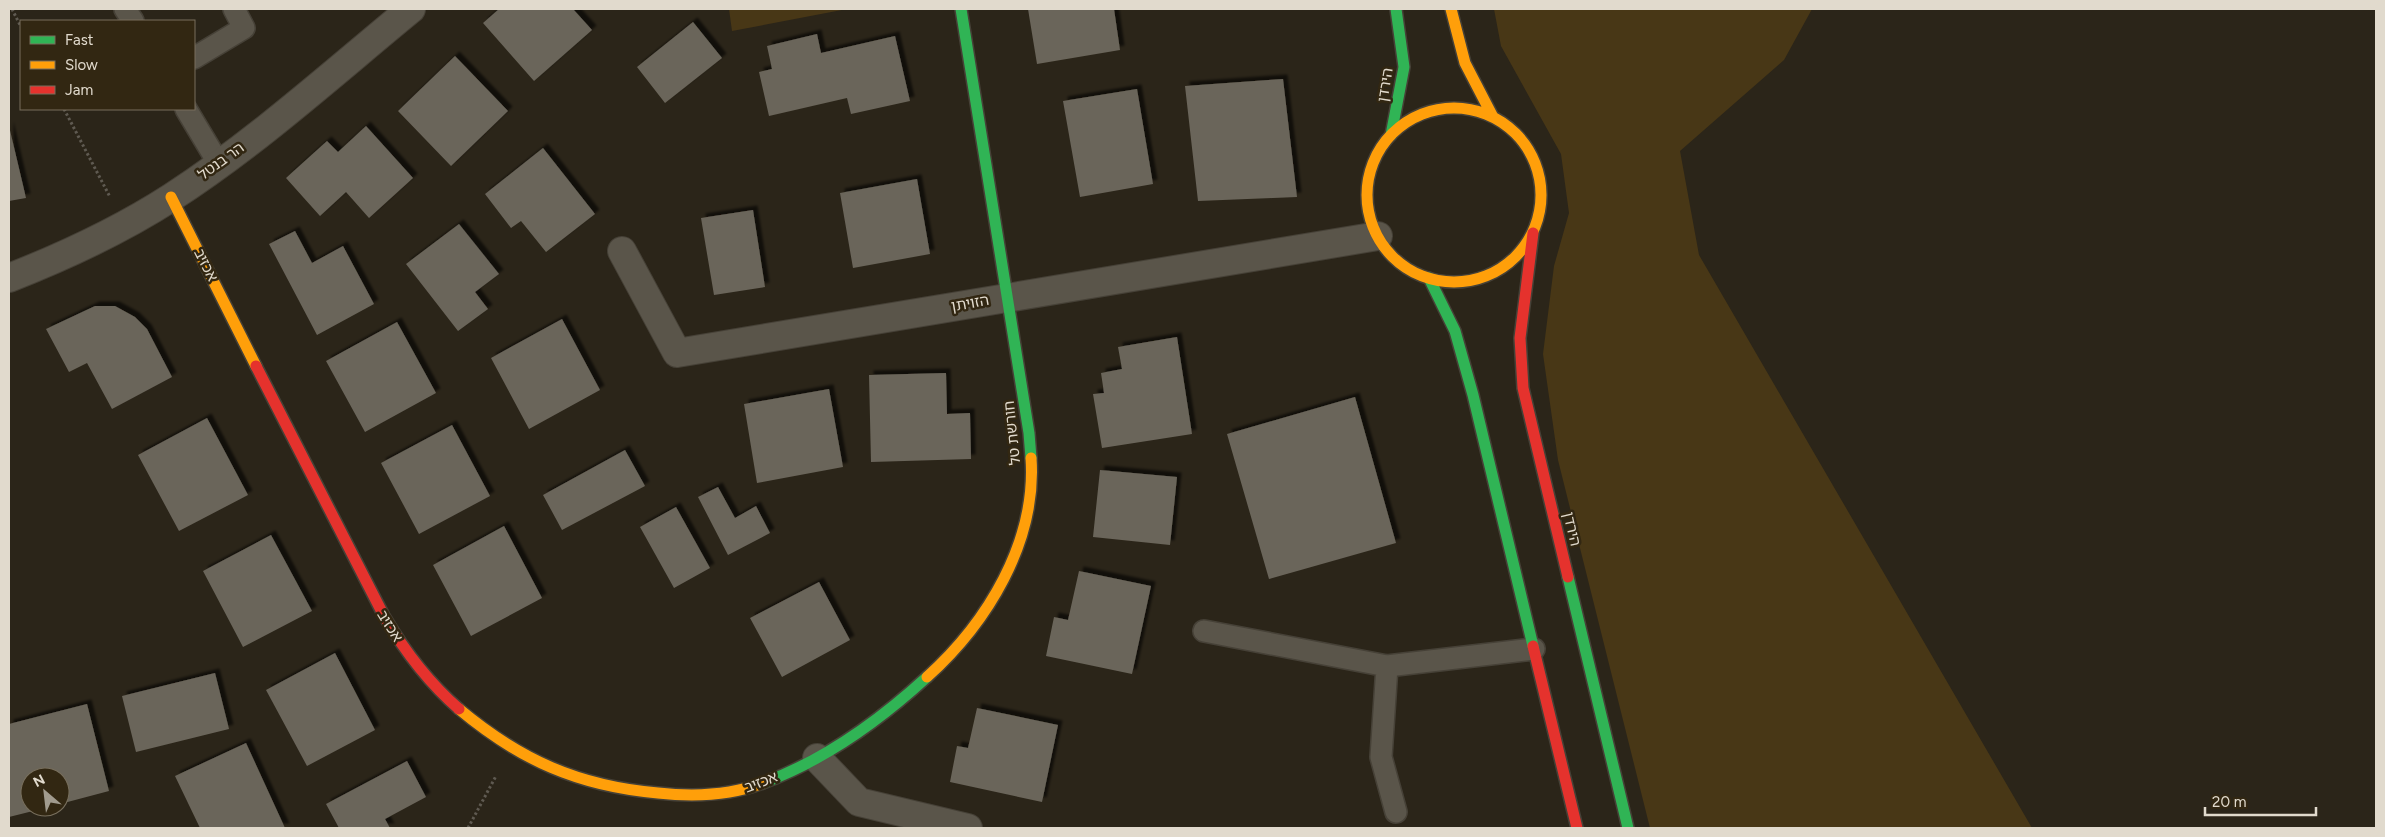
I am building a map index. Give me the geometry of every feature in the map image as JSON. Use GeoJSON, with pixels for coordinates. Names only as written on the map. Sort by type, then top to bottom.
{"type":"FeatureCollection","features":[{"type":"Feature","properties":{"kind":"street","name":"הר בנטל"},"geometry":{"type":"LineString","coordinates":[[9,278],[69,252],[124,225],[172,197],[219,164],[411,9]]}},
{"type":"Feature","properties":{"kind":"street","name":"חורשת טל"},"geometry":{"type":"LineString","coordinates":[[811,761],[847,740],[890,710],[931,675],[968,635],[993,598],[1020,542],[1031,489],[1029,432],[961,9]]}},
{"type":"Feature","properties":{"kind":"street","name":"הירדן"},"geometry":{"type":"LineString","coordinates":[[1391,135],[1404,67],[1396,9]]}},
{"type":"Feature","properties":{"kind":"street"},"geometry":{"type":"LineString","coordinates":[[1451,9],[1465,64],[1493,117]]}},
{"type":"Feature","properties":{"kind":"street"},"geometry":{"type":"LineString","coordinates":[[1440,109],[1467,109],[1493,117],[1514,132],[1532,154],[1541,194],[1538,220],[1533,233],[1517,255],[1495,272],[1469,281],[1429,278],[1400,262],[1385,248],[1378,236],[1368,210],[1369,183],[1376,157],[1391,135],[1414,118],[1440,109]]}},
{"type":"Feature","properties":{"kind":"street","name":"אכזיב"},"geometry":{"type":"LineString","coordinates":[[172,197],[373,598],[402,645],[434,684],[466,717],[510,749],[536,763],[573,778],[611,787],[650,793],[730,794],[764,782],[811,761]]}},
{"type":"Feature","properties":{"kind":"street","name":"הירדן"},"geometry":{"type":"LineString","coordinates":[[1533,233],[1520,338],[1523,388],[1628,828]]}},
{"type":"Feature","properties":{"kind":"street","name":"הזויתן"},"geometry":{"type":"LineString","coordinates":[[622,251],[677,353],[1008,296],[1378,236]]}},
{"type":"Feature","properties":{"kind":"street"},"geometry":{"type":"LineString","coordinates":[[1429,278],[1458,340],[1473,395],[1576,828]]}},
{"type":"Feature","properties":{"kind":"street"},"geometry":{"type":"LineString","coordinates":[[811,761],[859,802],[968,828]]}},
{"type":"Feature","properties":{"kind":"lane"},"geometry":{"type":"LineString","coordinates":[[125,9],[132,20]]}},
{"type":"Feature","properties":{"kind":"lane"},"geometry":{"type":"LineString","coordinates":[[195,57],[244,28],[234,9]]}},
{"type":"Feature","properties":{"kind":"lane"},"geometry":{"type":"LineString","coordinates":[[187,110],[219,164]]}},
{"type":"Feature","properties":{"kind":"lane"},"geometry":{"type":"LineString","coordinates":[[1204,631],[1387,666],[1534,649]]}},
{"type":"Feature","properties":{"kind":"lane"},"geometry":{"type":"LineString","coordinates":[[1387,666],[1381,757],[1396,812]]}},
{"type":"Feature","properties":{"kind":"path"},"geometry":{"type":"LineString","coordinates":[[12,9],[20,25]]}},
{"type":"Feature","properties":{"kind":"path"},"geometry":{"type":"LineString","coordinates":[[65,110],[124,225]]}},
{"type":"Feature","properties":{"kind":"path"},"geometry":{"type":"LineString","coordinates":[[468,828],[510,749]]}},
{"type":"Feature","properties":{"kind":"shaded area"},"geometry":{"type":"Polygon","coordinates":[[[729,9],[847,9],[732,31],[729,9]]]}},
{"type":"Feature","properties":{"kind":"shaded area"},"geometry":{"type":"Polygon","coordinates":[[[1494,9],[1812,9],[1784,60],[1680,151],[1699,255],[2032,828],[1650,828],[1558,460],[1543,354],[1554,266],[1569,213],[1561,154],[1501,46],[1494,9]]]}},
{"type":"Feature","properties":{"kind":"building"},"geometry":{"type":"Polygon","coordinates":[[[499,9],[573,9],[592,30],[534,81],[483,23],[499,9]]]}},
{"type":"Feature","properties":{"kind":"building"},"geometry":{"type":"Polygon","coordinates":[[[1028,9],[1114,9],[1120,50],[1037,64],[1028,9]]]}},
{"type":"Feature","properties":{"kind":"building"},"geometry":{"type":"Polygon","coordinates":[[[693,22],[722,58],[665,103],[637,67],[693,22]]]}},
{"type":"Feature","properties":{"kind":"building"},"geometry":{"type":"Polygon","coordinates":[[[817,34],[821,53],[895,36],[910,101],[851,114],[847,98],[769,116],[759,72],[772,69],[767,46],[817,34]]]}},
{"type":"Feature","properties":{"kind":"building"},"geometry":{"type":"Polygon","coordinates":[[[455,56],[508,111],[451,166],[398,111],[455,56]]]}},
{"type":"Feature","properties":{"kind":"building"},"geometry":{"type":"Polygon","coordinates":[[[1283,79],[1297,197],[1198,201],[1185,86],[1283,79]]]}},
{"type":"Feature","properties":{"kind":"building"},"geometry":{"type":"Polygon","coordinates":[[[1137,89],[1153,184],[1080,197],[1063,101],[1137,89]]]}},
{"type":"Feature","properties":{"kind":"building"},"geometry":{"type":"Polygon","coordinates":[[[9,126],[26,198],[9,201],[9,126]]]}},
{"type":"Feature","properties":{"kind":"building"},"geometry":{"type":"Polygon","coordinates":[[[366,126],[413,178],[369,218],[346,192],[320,216],[286,178],[327,141],[338,152],[366,126]]]}},
{"type":"Feature","properties":{"kind":"building"},"geometry":{"type":"Polygon","coordinates":[[[543,148],[595,214],[546,252],[521,221],[511,228],[485,194],[543,148]]]}},
{"type":"Feature","properties":{"kind":"building"},"geometry":{"type":"Polygon","coordinates":[[[917,179],[930,254],[853,268],[840,193],[917,179]]]}},
{"type":"Feature","properties":{"kind":"building"},"geometry":{"type":"Polygon","coordinates":[[[753,210],[765,287],[714,295],[701,218],[753,210]]]}},
{"type":"Feature","properties":{"kind":"building"},"geometry":{"type":"Polygon","coordinates":[[[459,224],[499,274],[475,292],[488,309],[458,331],[406,264],[459,224]]]}},
{"type":"Feature","properties":{"kind":"building"},"geometry":{"type":"Polygon","coordinates":[[[295,231],[312,263],[343,246],[374,304],[317,335],[269,244],[295,231]]]}},
{"type":"Feature","properties":{"kind":"building"},"geometry":{"type":"Polygon","coordinates":[[[95,306],[115,306],[135,317],[147,329],[172,377],[112,409],[87,363],[69,372],[46,329],[95,306]]]}},
{"type":"Feature","properties":{"kind":"building"},"geometry":{"type":"Polygon","coordinates":[[[562,319],[600,390],[529,429],[491,358],[562,319]]]}},
{"type":"Feature","properties":{"kind":"building"},"geometry":{"type":"Polygon","coordinates":[[[397,322],[436,393],[365,432],[326,361],[397,322]]]}},
{"type":"Feature","properties":{"kind":"building"},"geometry":{"type":"Polygon","coordinates":[[[1177,337],[1192,434],[1102,448],[1093,394],[1104,393],[1101,373],[1122,369],[1118,347],[1177,337]]]}},
{"type":"Feature","properties":{"kind":"building"},"geometry":{"type":"Polygon","coordinates":[[[946,373],[947,414],[970,413],[971,459],[871,462],[869,375],[946,373]]]}},
{"type":"Feature","properties":{"kind":"building"},"geometry":{"type":"Polygon","coordinates":[[[829,389],[843,467],[757,483],[744,404],[829,389]]]}},
{"type":"Feature","properties":{"kind":"building"},"geometry":{"type":"Polygon","coordinates":[[[1355,397],[1396,543],[1269,579],[1227,434],[1355,397]]]}},
{"type":"Feature","properties":{"kind":"building"},"geometry":{"type":"Polygon","coordinates":[[[207,418],[248,495],[179,531],[138,455],[207,418]]]}},
{"type":"Feature","properties":{"kind":"building"},"geometry":{"type":"Polygon","coordinates":[[[452,425],[490,496],[419,534],[381,463],[452,425]]]}},
{"type":"Feature","properties":{"kind":"building"},"geometry":{"type":"Polygon","coordinates":[[[625,450],[645,486],[562,530],[543,495],[625,450]]]}},
{"type":"Feature","properties":{"kind":"building"},"geometry":{"type":"Polygon","coordinates":[[[1100,470],[1177,477],[1170,545],[1093,537],[1100,470]]]}},
{"type":"Feature","properties":{"kind":"building"},"geometry":{"type":"Polygon","coordinates":[[[718,487],[735,518],[756,506],[770,533],[728,555],[698,497],[718,487]]]}},
{"type":"Feature","properties":{"kind":"building"},"geometry":{"type":"Polygon","coordinates":[[[676,507],[710,568],[674,588],[640,527],[676,507]]]}},
{"type":"Feature","properties":{"kind":"building"},"geometry":{"type":"Polygon","coordinates":[[[504,526],[542,598],[471,636],[433,565],[504,526]]]}},
{"type":"Feature","properties":{"kind":"building"},"geometry":{"type":"Polygon","coordinates":[[[271,535],[312,611],[243,647],[203,571],[271,535]]]}},
{"type":"Feature","properties":{"kind":"building"},"geometry":{"type":"Polygon","coordinates":[[[1079,571],[1151,586],[1132,674],[1046,656],[1054,617],[1068,620],[1079,571]]]}},
{"type":"Feature","properties":{"kind":"building"},"geometry":{"type":"Polygon","coordinates":[[[819,582],[850,640],[782,677],[750,618],[819,582]]]}},
{"type":"Feature","properties":{"kind":"building"},"geometry":{"type":"Polygon","coordinates":[[[335,653],[375,730],[307,766],[266,690],[335,653]]]}},
{"type":"Feature","properties":{"kind":"building"},"geometry":{"type":"Polygon","coordinates":[[[215,673],[229,729],[136,752],[122,696],[215,673]]]}},
{"type":"Feature","properties":{"kind":"building"},"geometry":{"type":"Polygon","coordinates":[[[87,704],[109,791],[70,801],[70,767],[20,767],[20,814],[9,817],[9,724],[87,704]]]}},
{"type":"Feature","properties":{"kind":"building"},"geometry":{"type":"Polygon","coordinates":[[[977,708],[1058,725],[1042,802],[950,782],[957,746],[968,748],[977,708]]]}},
{"type":"Feature","properties":{"kind":"building"},"geometry":{"type":"Polygon","coordinates":[[[246,743],[285,828],[200,828],[175,776],[246,743]]]}},
{"type":"Feature","properties":{"kind":"building"},"geometry":{"type":"Polygon","coordinates":[[[407,761],[426,797],[385,819],[390,828],[339,828],[326,804],[407,761]]]}},
{"type":"Feature","properties":{"kind":"traffic: fast"},"geometry":{"type":"LineString","coordinates":[[961,9],[1029,433],[1031,458]]}},
{"type":"Feature","properties":{"kind":"traffic: fast"},"geometry":{"type":"LineString","coordinates":[[1391,135],[1404,67],[1396,9]]}},
{"type":"Feature","properties":{"kind":"traffic: fast"},"geometry":{"type":"LineString","coordinates":[[1429,278],[1455,331],[1473,395],[1533,646]]}},
{"type":"Feature","properties":{"kind":"traffic: fast"},"geometry":{"type":"LineString","coordinates":[[1568,577],[1628,828]]}},
{"type":"Feature","properties":{"kind":"traffic: fast"},"geometry":{"type":"LineString","coordinates":[[763,783],[808,763],[850,738],[890,709],[927,677]]}},
{"type":"Feature","properties":{"kind":"traffic: slow"},"geometry":{"type":"LineString","coordinates":[[1451,9],[1465,63],[1493,117]]}},
{"type":"Feature","properties":{"kind":"traffic: slow"},"geometry":{"type":"LineString","coordinates":[[1454,108],[1471,110],[1487,115],[1509,128],[1521,140],[1537,170],[1541,195],[1539,212],[1534,228],[1521,250],[1509,262],[1479,278],[1454,282],[1437,280],[1421,275],[1399,262],[1387,250],[1371,220],[1367,195],[1369,178],[1374,162],[1387,140],[1399,128],[1429,112],[1454,108]]}},
{"type":"Feature","properties":{"kind":"traffic: slow"},"geometry":{"type":"LineString","coordinates":[[171,197],[256,366]]}},
{"type":"Feature","properties":{"kind":"traffic: slow"},"geometry":{"type":"LineString","coordinates":[[927,677],[949,656],[969,632],[988,606],[1004,579],[1017,550],[1026,520],[1031,489],[1031,458]]}},
{"type":"Feature","properties":{"kind":"traffic: slow"},"geometry":{"type":"LineString","coordinates":[[459,709],[505,743],[528,756],[576,777],[602,784],[658,793],[698,795],[737,791],[763,783]]}},
{"type":"Feature","properties":{"kind":"traffic: jam"},"geometry":{"type":"LineString","coordinates":[[1533,233],[1520,338],[1523,388],[1568,577]]}},
{"type":"Feature","properties":{"kind":"traffic: jam"},"geometry":{"type":"LineString","coordinates":[[256,366],[384,616],[418,666],[459,709]]}},
{"type":"Feature","properties":{"kind":"traffic: jam"},"geometry":{"type":"LineString","coordinates":[[1533,646],[1577,828]]}}]}
